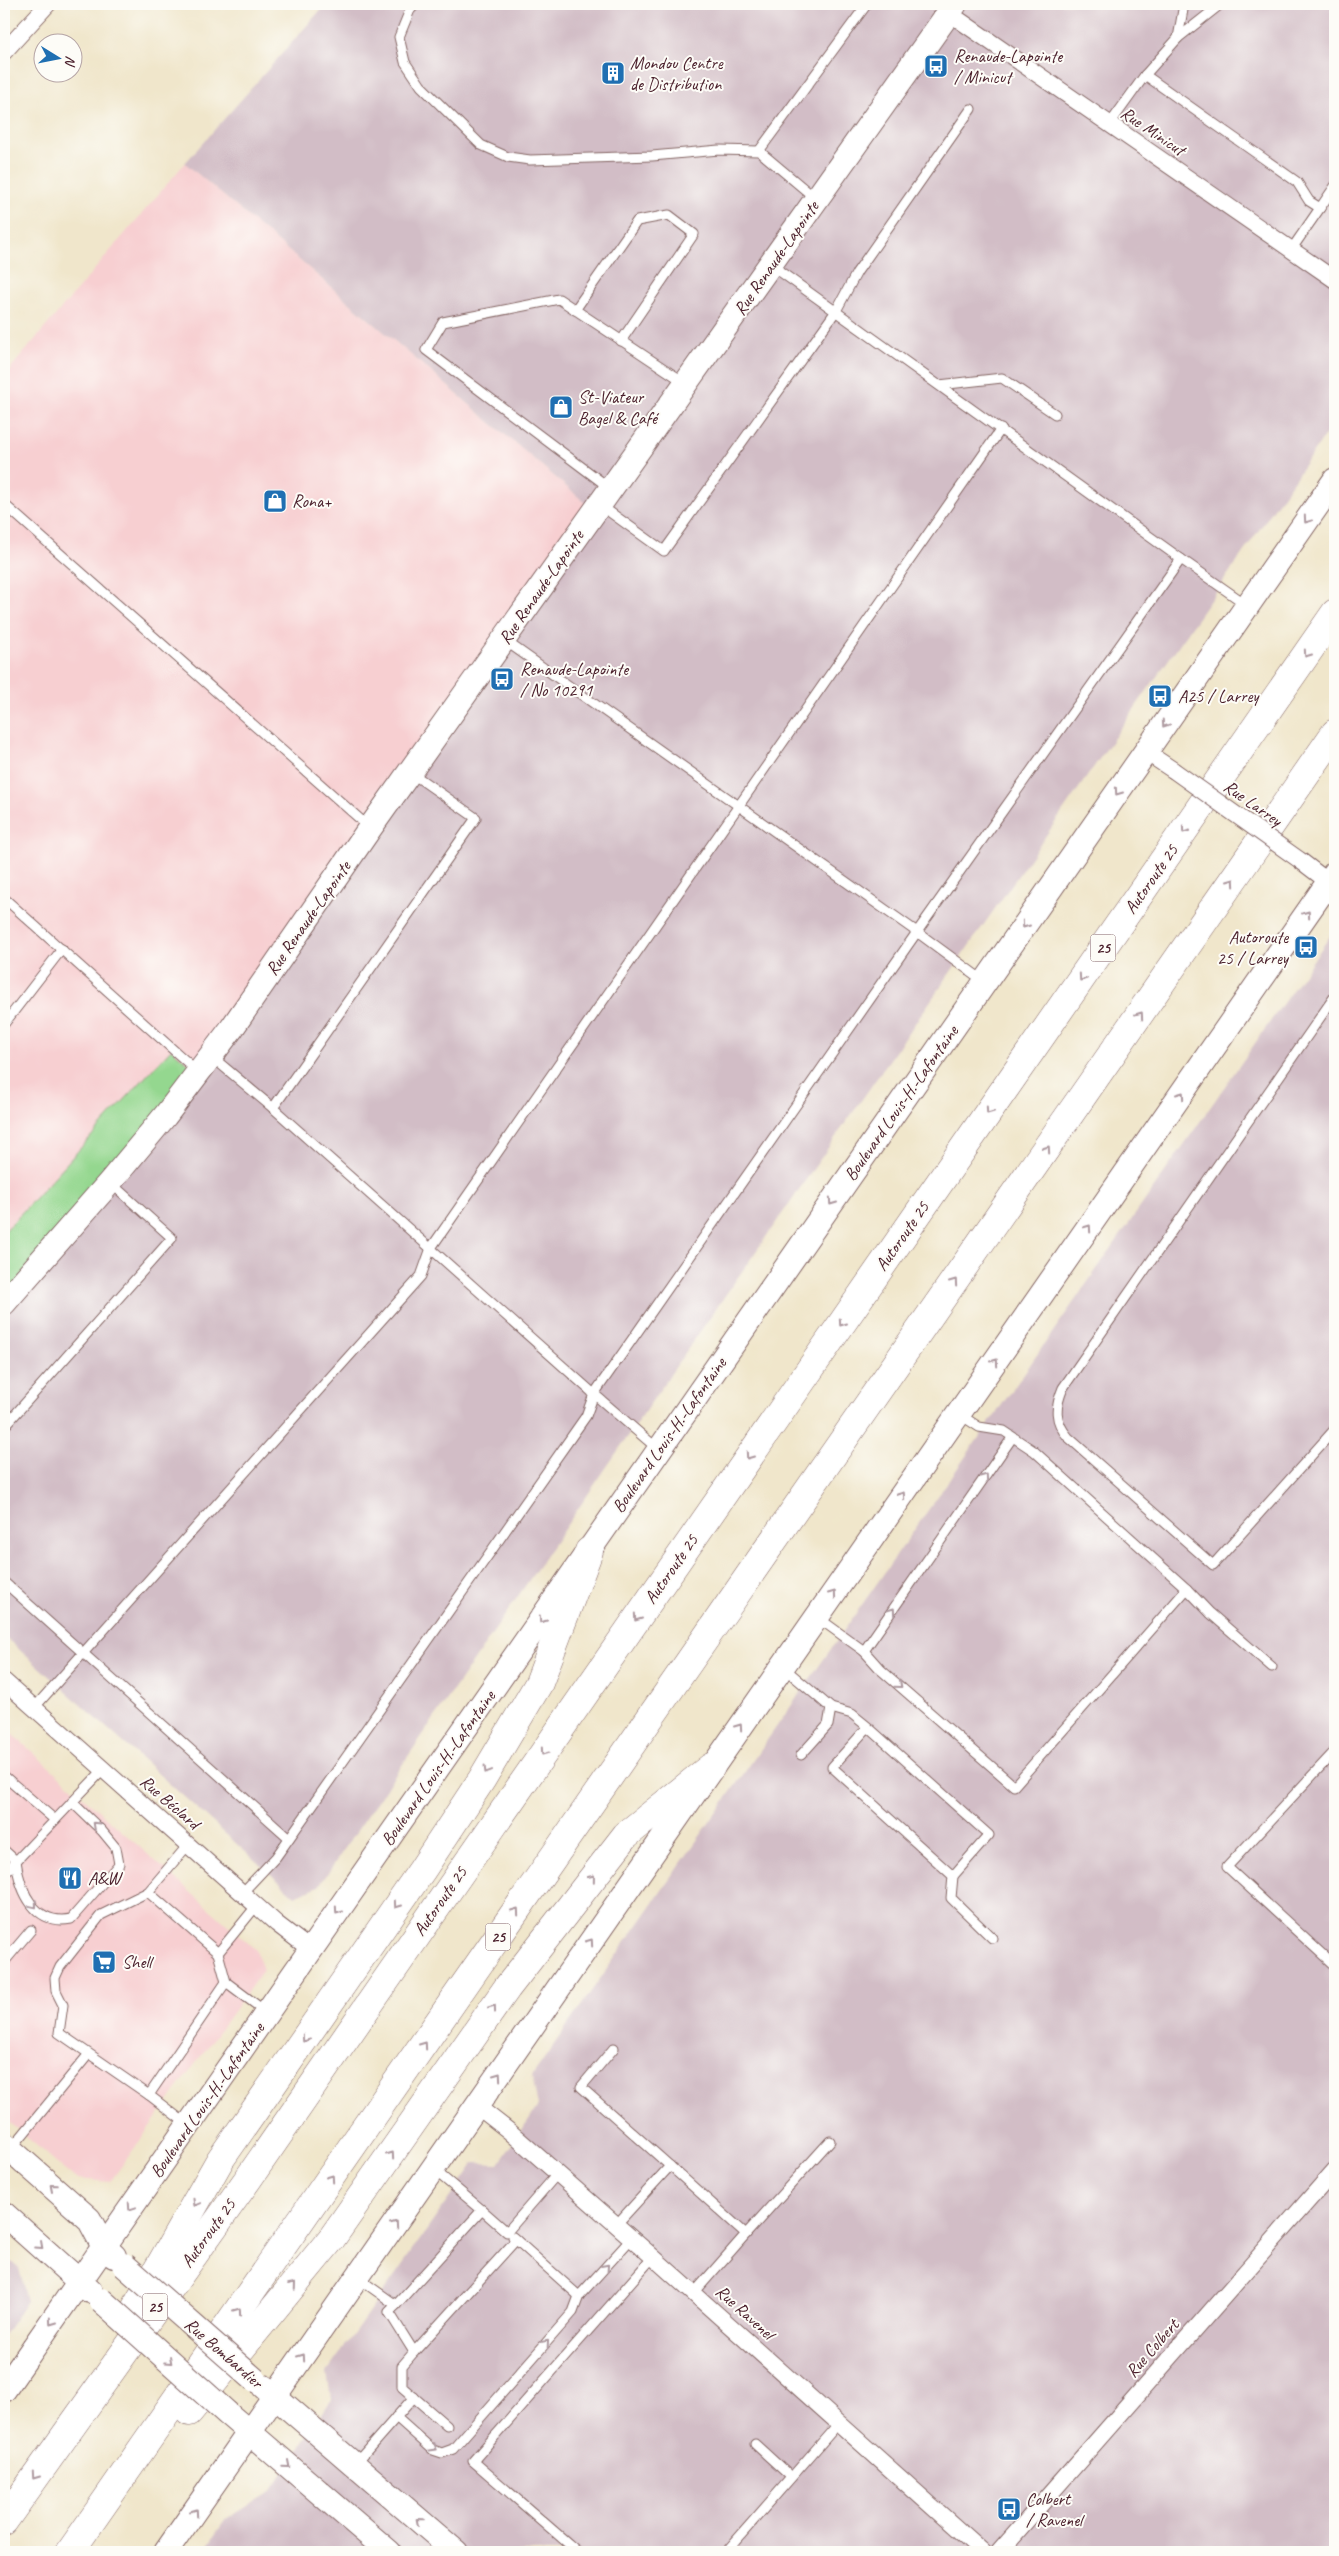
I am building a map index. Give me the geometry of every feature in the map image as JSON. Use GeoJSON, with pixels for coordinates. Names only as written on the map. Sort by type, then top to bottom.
{"type":"FeatureCollection","features":[{"type":"Feature","properties":{"kind":"highway","name":"Autoroute 25"},"geometry":{"type":"LineString","coordinates":[[4,2522],[63,2436],[248,2179],[1335,614]]}},
{"type":"Feature","properties":{"kind":"highway","name":"25"},"geometry":{"type":"LineString","coordinates":[[71,2552],[1335,733]]}},
{"type":"Feature","properties":{"kind":"highway"},"geometry":{"type":"LineString","coordinates":[[63,2436],[220,2160],[448,1831],[525,1707],[539,1683],[590,1551]]}},
{"type":"Feature","properties":{"kind":"highway"},"geometry":{"type":"LineString","coordinates":[[71,2552],[332,2238],[502,1996],[626,1836],[711,1767]]}},
{"type":"Feature","properties":{"kind":"main road","name":"Rue Renaude-Lapointe"},"geometry":{"type":"LineString","coordinates":[[4,1303],[165,1116],[232,1028],[370,828],[817,200],[948,7]]}},
{"type":"Feature","properties":{"kind":"main road","name":"Boulevard Louis-H.-Lafontaine"},"geometry":{"type":"LineString","coordinates":[[4,2390],[190,2126],[310,1950],[1335,480]]}},
{"type":"Feature","properties":{"kind":"main road"},"geometry":{"type":"LineString","coordinates":[[166,2552],[275,2398],[711,1767],[1333,881]]}},
{"type":"Feature","properties":{"kind":"main road","name":"Rue Bombardier"},"geometry":{"type":"LineString","coordinates":[[7,2146],[89,2219],[104,2246],[124,2265],[275,2398],[456,2552]]}},
{"type":"Feature","properties":{"kind":"main road"},"geometry":{"type":"LineString","coordinates":[[4,2214],[228,2414],[389,2552]]}},
{"type":"Feature","properties":{"kind":"street"},"geometry":{"type":"LineString","coordinates":[[4,52],[48,4]]}},
{"type":"Feature","properties":{"kind":"street","name":"Rue Minicut"},"geometry":{"type":"LineString","coordinates":[[948,7],[1109,125],[1291,250],[1333,274]]}},
{"type":"Feature","properties":{"kind":"street","name":"Rue Larrey"},"geometry":{"type":"LineString","coordinates":[[1146,752],[1300,861],[1333,881]]}},
{"type":"Feature","properties":{"kind":"street","name":"Rue Béclard"},"geometry":{"type":"LineString","coordinates":[[4,1681],[310,1950]]}},
{"type":"Feature","properties":{"kind":"street","name":"Rue Ravenel"},"geometry":{"type":"LineString","coordinates":[[477,2106],[500,2122],[632,2238],[983,2552]]}},
{"type":"Feature","properties":{"kind":"street","name":"Rue Colbert"},"geometry":{"type":"LineString","coordinates":[[999,2552],[1335,2170]]}},
{"type":"Feature","properties":{"kind":"lane"},"geometry":{"type":"LineString","coordinates":[[416,4],[410,10],[399,37],[405,62],[421,86],[481,145],[508,157],[562,160],[652,156],[719,150],[759,152],[817,200]]}},
{"type":"Feature","properties":{"kind":"lane"},"geometry":{"type":"LineString","coordinates":[[759,152],[868,4]]}},
{"type":"Feature","properties":{"kind":"lane"},"geometry":{"type":"LineString","coordinates":[[1178,38],[1184,4]]}},
{"type":"Feature","properties":{"kind":"lane"},"geometry":{"type":"LineString","coordinates":[[1109,125],[1145,75],[1178,38],[1221,4]]}},
{"type":"Feature","properties":{"kind":"lane"},"geometry":{"type":"LineString","coordinates":[[1145,75],[1297,182],[1309,201],[1320,208]]}},
{"type":"Feature","properties":{"kind":"lane"},"geometry":{"type":"LineString","coordinates":[[686,384],[559,299],[442,322],[426,350],[605,497],[664,551],[836,311],[857,272],[971,109]]}},
{"type":"Feature","properties":{"kind":"lane"},"geometry":{"type":"LineString","coordinates":[[1291,250],[1335,186]]}},
{"type":"Feature","properties":{"kind":"lane"},"geometry":{"type":"LineString","coordinates":[[575,310],[637,221],[669,215],[694,234],[621,341]]}},
{"type":"Feature","properties":{"kind":"lane"},"geometry":{"type":"LineString","coordinates":[[771,265],[1248,606]]}},
{"type":"Feature","properties":{"kind":"lane"},"geometry":{"type":"LineString","coordinates":[[939,385],[1002,378],[1055,414]]}},
{"type":"Feature","properties":{"kind":"lane"},"geometry":{"type":"LineString","coordinates":[[34,1708],[421,1276],[431,1248],[1001,429]]}},
{"type":"Feature","properties":{"kind":"lane"},"geometry":{"type":"LineString","coordinates":[[4,504],[370,828]]}},
{"type":"Feature","properties":{"kind":"lane"},"geometry":{"type":"LineString","coordinates":[[243,1892],[276,1857],[586,1416],[594,1394],[1181,559]]}},
{"type":"Feature","properties":{"kind":"lane"},"geometry":{"type":"LineString","coordinates":[[504,640],[985,982]]}},
{"type":"Feature","properties":{"kind":"lane"},"geometry":{"type":"LineString","coordinates":[[273,1108],[476,818],[410,772]]}},
{"type":"Feature","properties":{"kind":"lane"},"geometry":{"type":"LineString","coordinates":[[4,898],[62,950],[204,1063],[273,1108],[659,1450]]}},
{"type":"Feature","properties":{"kind":"lane"},"geometry":{"type":"LineString","coordinates":[[4,1024],[62,950]]}},
{"type":"Feature","properties":{"kind":"lane"},"geometry":{"type":"LineString","coordinates":[[1335,996],[1063,1388],[1056,1410],[1058,1424],[1068,1437],[1213,1565],[1335,1429]]}},
{"type":"Feature","properties":{"kind":"lane"},"geometry":{"type":"LineString","coordinates":[[4,1427],[172,1238],[110,1182]]}},
{"type":"Feature","properties":{"kind":"lane"},"geometry":{"type":"LineString","coordinates":[[959,1414],[976,1425],[1004,1432],[1034,1451],[1187,1589],[1210,1613],[1272,1667]]}},
{"type":"Feature","properties":{"kind":"lane"},"geometry":{"type":"LineString","coordinates":[[864,1651],[1012,1438]]}},
{"type":"Feature","properties":{"kind":"lane"},"geometry":{"type":"LineString","coordinates":[[4,1582],[289,1838]]}},
{"type":"Feature","properties":{"kind":"lane"},"geometry":{"type":"LineString","coordinates":[[817,1617],[864,1651],[881,1670],[1014,1786],[1187,1589]]}},
{"type":"Feature","properties":{"kind":"lane"},"geometry":{"type":"LineString","coordinates":[[783,1666],[831,1708],[852,1714],[868,1727],[988,1835],[953,1876],[951,1898],[992,1938]]}},
{"type":"Feature","properties":{"kind":"lane"},"geometry":{"type":"LineString","coordinates":[[801,1755],[828,1725],[831,1708]]}},
{"type":"Feature","properties":{"kind":"lane"},"geometry":{"type":"LineString","coordinates":[[868,1727],[832,1767],[953,1876]]}},
{"type":"Feature","properties":{"kind":"lane"},"geometry":{"type":"LineString","coordinates":[[1335,1751],[1227,1867],[1335,1966]]}},
{"type":"Feature","properties":{"kind":"lane"},"geometry":{"type":"LineString","coordinates":[[4,1876],[103,1770]]}},
{"type":"Feature","properties":{"kind":"lane"},"geometry":{"type":"LineString","coordinates":[[4,1776],[55,1820]]}},
{"type":"Feature","properties":{"kind":"lane"},"geometry":{"type":"LineString","coordinates":[[4,1850],[16,1861],[18,1879],[30,1902],[44,1917],[60,1921],[72,1919],[119,1864],[116,1848],[102,1831],[72,1802]]}},
{"type":"Feature","properties":{"kind":"lane"},"geometry":{"type":"LineString","coordinates":[[188,1844],[148,1892],[101,1915],[60,1967],[55,1978],[56,1991],[63,2004],[59,2033],[190,2126]]}},
{"type":"Feature","properties":{"kind":"lane"},"geometry":{"type":"LineString","coordinates":[[148,1892],[218,1953],[226,1982],[267,2012]]}},
{"type":"Feature","properties":{"kind":"lane"},"geometry":{"type":"LineString","coordinates":[[218,1953],[257,1905]]}},
{"type":"Feature","properties":{"kind":"lane"},"geometry":{"type":"LineString","coordinates":[[4,1962],[31,1930]]}},
{"type":"Feature","properties":{"kind":"lane"},"geometry":{"type":"LineString","coordinates":[[149,2096],[226,1982]]}},
{"type":"Feature","properties":{"kind":"lane"},"geometry":{"type":"LineString","coordinates":[[614,2048],[581,2086],[746,2234]]}},
{"type":"Feature","properties":{"kind":"lane"},"geometry":{"type":"LineString","coordinates":[[7,2146],[88,2055]]}},
{"type":"Feature","properties":{"kind":"lane"},"geometry":{"type":"LineString","coordinates":[[694,2293],[830,2141]]}},
{"type":"Feature","properties":{"kind":"lane"},"geometry":{"type":"LineString","coordinates":[[616,2225],[670,2166]]}},
{"type":"Feature","properties":{"kind":"lane"},"geometry":{"type":"LineString","coordinates":[[434,2168],[579,2296]]}},
{"type":"Feature","properties":{"kind":"lane"},"geometry":{"type":"LineString","coordinates":[[507,2232],[558,2173]]}},
{"type":"Feature","properties":{"kind":"lane"},"geometry":{"type":"LineString","coordinates":[[414,2352],[389,2312],[482,2210]]}},
{"type":"Feature","properties":{"kind":"lane"},"geometry":{"type":"LineString","coordinates":[[396,2417],[433,2450],[442,2453],[453,2449],[573,2312],[579,2296],[632,2238]]}},
{"type":"Feature","properties":{"kind":"lane"},"geometry":{"type":"LineString","coordinates":[[447,2426],[402,2387],[402,2366],[516,2240]]}},
{"type":"Feature","properties":{"kind":"lane"},"geometry":{"type":"LineString","coordinates":[[578,2552],[473,2461],[653,2257]]}},
{"type":"Feature","properties":{"kind":"lane"},"geometry":{"type":"LineString","coordinates":[[358,2277],[396,2305]]}},
{"type":"Feature","properties":{"kind":"lane"},"geometry":{"type":"LineString","coordinates":[[354,2465],[414,2397]]}},
{"type":"Feature","properties":{"kind":"lane"},"geometry":{"type":"LineString","coordinates":[[726,2552],[839,2423]]}},
{"type":"Feature","properties":{"kind":"lane"},"geometry":{"type":"LineString","coordinates":[[756,2444],[791,2477]]}},
{"type":"Feature","properties":{"kind":"shaded area"},"geometry":{"type":"Polygon","coordinates":[[[326,4],[1335,4],[1335,421],[685,1353],[319,1886],[295,1896],[4,1636],[4,1303],[110,1182],[595,511],[185,163],[326,4]]]}},
{"type":"Feature","properties":{"kind":"shaded area"},"geometry":{"type":"Polygon","coordinates":[[[185,163],[595,511],[232,1028],[4,1303],[4,376],[185,163]]]}},
{"type":"Feature","properties":{"kind":"shaded area"},"geometry":{"type":"Polygon","coordinates":[[[1335,929],[1335,2552],[203,2552],[226,2519],[271,2491],[331,2400],[327,2372],[474,2163],[499,2164],[538,2106],[532,2076],[1335,929]]]}},
{"type":"Feature","properties":{"kind":"shaded area"},"geometry":{"type":"Polygon","coordinates":[[[4,1727],[256,1950],[263,1970],[110,2182],[76,2179],[4,2118],[4,1727]]]}},
{"type":"Feature","properties":{"kind":"shaded area"},"geometry":{"type":"Polygon","coordinates":[[[4,2255],[19,2268],[27,2301],[4,2335],[4,2255]]]}},
{"type":"Feature","properties":{"kind":"green space"},"geometry":{"type":"Polygon","coordinates":[[[171,1049],[198,1071],[4,1303],[4,1232],[171,1049]]]}},
{"type":"Feature","properties":{"kind":"place","name":"Renaude-Lapointe / Minicut"},"geometry":{"type":"Point","coordinates":[936,66]}},
{"type":"Feature","properties":{"kind":"place","name":"Mondou Centre de Distribution"},"geometry":{"type":"Point","coordinates":[613,73]}},
{"type":"Feature","properties":{"kind":"place","name":"St-Viateur Bagel & Café"},"geometry":{"type":"Point","coordinates":[561,407]}},
{"type":"Feature","properties":{"kind":"place","name":"Rona+"},"geometry":{"type":"Point","coordinates":[275,501]}},
{"type":"Feature","properties":{"kind":"place","name":"Renaude-Lapointe / No 10291"},"geometry":{"type":"Point","coordinates":[502,679]}},
{"type":"Feature","properties":{"kind":"place","name":"A25 / Larrey"},"geometry":{"type":"Point","coordinates":[1160,696]}},
{"type":"Feature","properties":{"kind":"place","name":"Autoroute 25 / Larrey"},"geometry":{"type":"Point","coordinates":[1306,947]}},
{"type":"Feature","properties":{"kind":"place","name":"A&W"},"geometry":{"type":"Point","coordinates":[70,1878]}},
{"type":"Feature","properties":{"kind":"place","name":"Shell"},"geometry":{"type":"Point","coordinates":[104,1962]}},
{"type":"Feature","properties":{"kind":"place","name":"Colbert / Ravenel"},"geometry":{"type":"Point","coordinates":[1009,2509]}}]}
